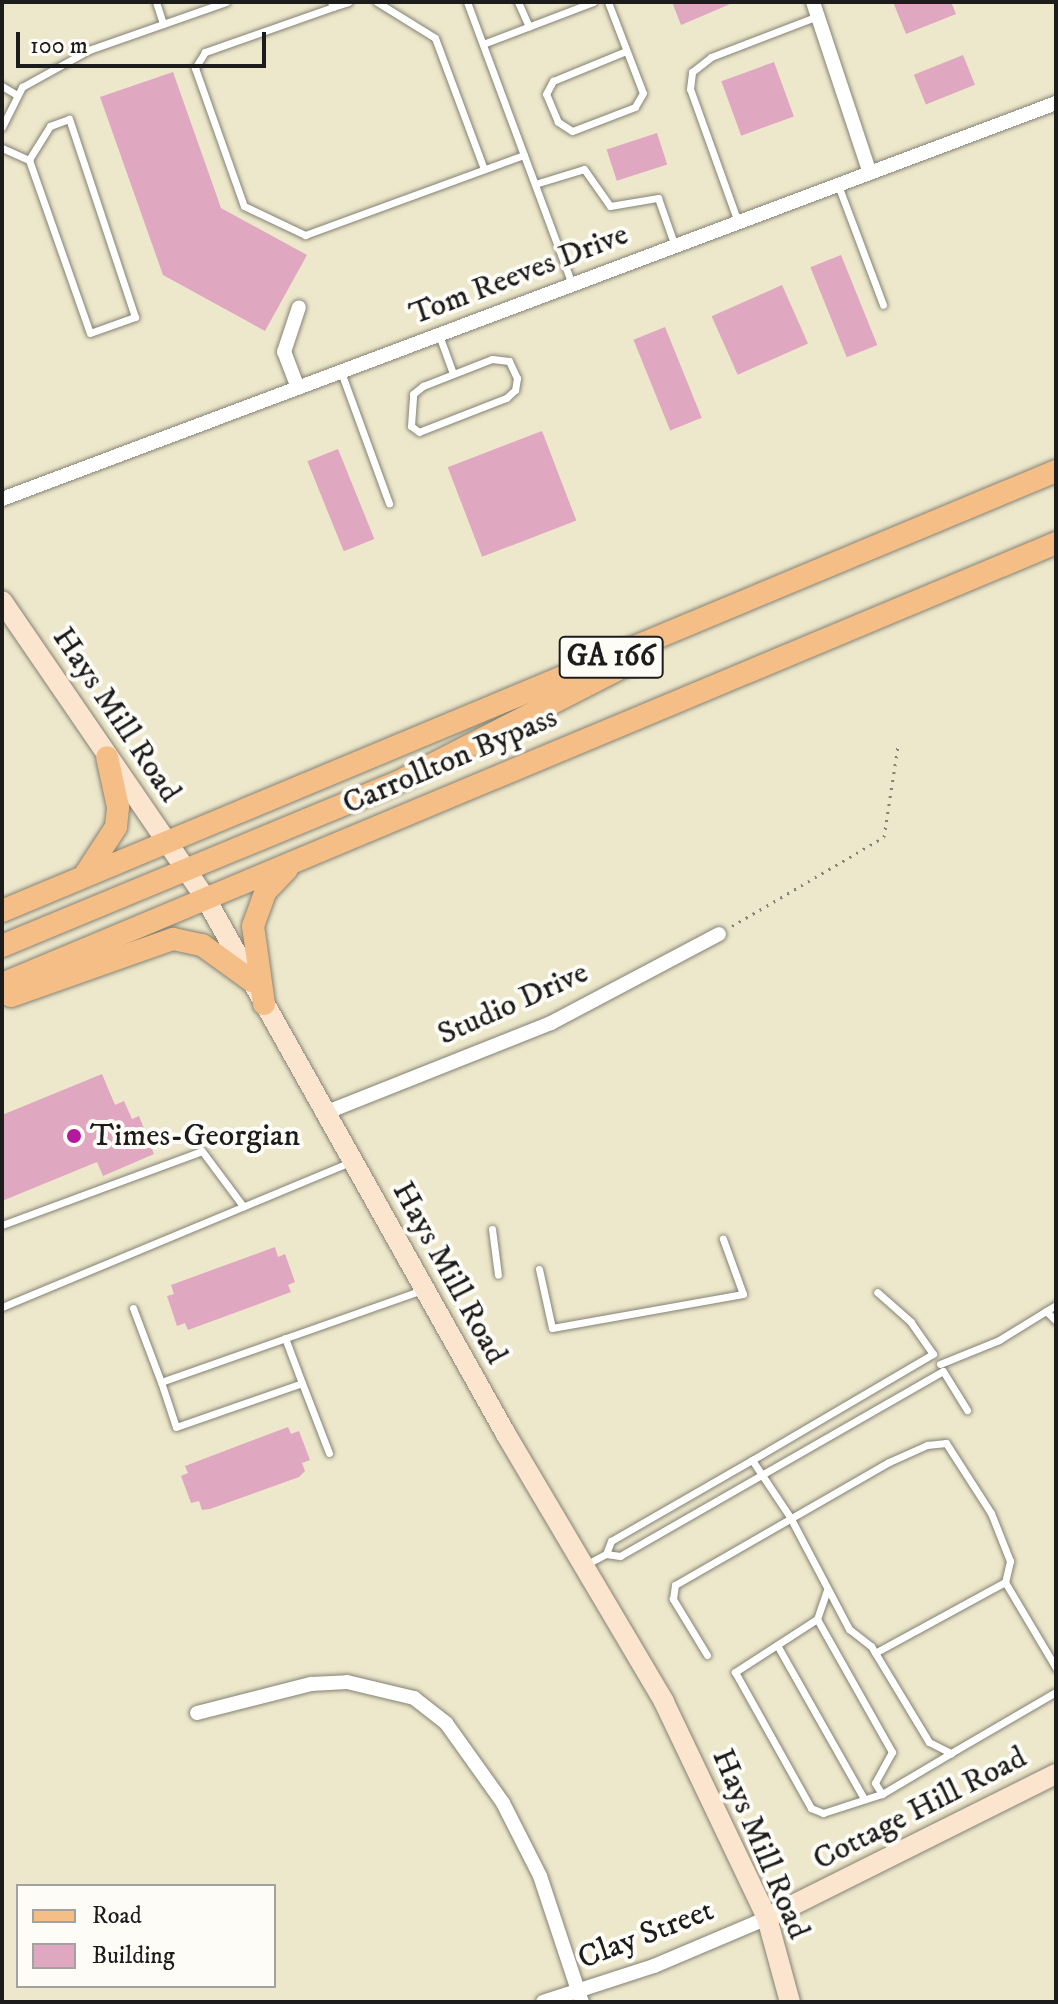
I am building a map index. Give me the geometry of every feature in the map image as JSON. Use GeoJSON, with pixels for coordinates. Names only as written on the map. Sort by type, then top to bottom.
{"type":"FeatureCollection","features":[{"type":"Feature","properties":{"kind":"main road","name":"Carrollton Bypass"},"geometry":{"type":"LineString","coordinates":[[2,911],[1056,471]]}},
{"type":"Feature","properties":{"kind":"main road","name":"Carrollton Bypass"},"geometry":{"type":"LineString","coordinates":[[2,984],[1056,543]]}},
{"type":"Feature","properties":{"kind":"main road"},"geometry":{"type":"LineString","coordinates":[[2,946],[396,783],[595,683],[727,608]]}},
{"type":"Feature","properties":{"kind":"main road"},"geometry":{"type":"LineString","coordinates":[[82,877],[111,842],[116,827],[118,807],[107,757]]}},
{"type":"Feature","properties":{"kind":"main road"},"geometry":{"type":"LineString","coordinates":[[264,1004],[253,926],[266,891],[296,861]]}},
{"type":"Feature","properties":{"kind":"main road"},"geometry":{"type":"LineString","coordinates":[[2,998],[173,939],[202,945],[252,981]]}},
{"type":"Feature","properties":{"kind":"street"},"geometry":{"type":"LineString","coordinates":[[816,9],[870,173]]}},
{"type":"Feature","properties":{"kind":"street","name":"Tom Reeves Drive"},"geometry":{"type":"LineString","coordinates":[[2,499],[1056,103]]}},
{"type":"Feature","properties":{"kind":"street"},"geometry":{"type":"LineString","coordinates":[[298,388],[284,352],[299,307]]}},
{"type":"Feature","properties":{"kind":"street","name":"Hays Mill Road"},"geometry":{"type":"LineString","coordinates":[[3,606],[206,899],[424,1289],[664,1702],[767,1918],[790,2002]]}},
{"type":"Feature","properties":{"kind":"street","name":"Studio Drive"},"geometry":{"type":"LineString","coordinates":[[325,1113],[551,1023],[719,934]]}},
{"type":"Feature","properties":{"kind":"street"},"geometry":{"type":"LineString","coordinates":[[197,1713],[335,1682],[383,1687],[414,1698],[455,1734],[503,1803],[540,1876],[581,1996]]}},
{"type":"Feature","properties":{"kind":"street","name":"Cottage Hill Road"},"geometry":{"type":"LineString","coordinates":[[767,1918],[1056,1774]]}},
{"type":"Feature","properties":{"kind":"street","name":"Clay Street"},"geometry":{"type":"LineString","coordinates":[[543,2002],[581,1996],[767,1918]]}},
{"type":"Feature","properties":{"kind":"lane"},"geometry":{"type":"LineString","coordinates":[[156,2],[163,24]]}},
{"type":"Feature","properties":{"kind":"lane"},"geometry":{"type":"LineString","coordinates":[[2,127],[22,87],[89,50],[226,2]]}},
{"type":"Feature","properties":{"kind":"lane"},"geometry":{"type":"LineString","coordinates":[[348,2],[332,4],[205,52],[195,68],[244,206],[305,235],[524,155]]}},
{"type":"Feature","properties":{"kind":"lane"},"geometry":{"type":"LineString","coordinates":[[377,2],[435,38],[484,169]]}},
{"type":"Feature","properties":{"kind":"lane"},"geometry":{"type":"LineString","coordinates":[[467,2],[572,285]]}},
{"type":"Feature","properties":{"kind":"lane"},"geometry":{"type":"LineString","coordinates":[[518,2],[529,27]]}},
{"type":"Feature","properties":{"kind":"lane"},"geometry":{"type":"LineString","coordinates":[[483,44],[593,2]]}},
{"type":"Feature","properties":{"kind":"lane"},"geometry":{"type":"LineString","coordinates":[[608,2],[643,93],[635,107],[572,131],[558,122],[546,94],[553,81],[626,51]]}},
{"type":"Feature","properties":{"kind":"lane"},"geometry":{"type":"LineString","coordinates":[[738,222],[690,89],[692,72],[711,57],[816,9]]}},
{"type":"Feature","properties":{"kind":"lane"},"geometry":{"type":"LineString","coordinates":[[2,86],[17,95]]}},
{"type":"Feature","properties":{"kind":"lane"},"geometry":{"type":"LineString","coordinates":[[2,148],[29,160],[90,333],[135,317],[69,119],[50,126],[29,160]]}},
{"type":"Feature","properties":{"kind":"lane"},"geometry":{"type":"LineString","coordinates":[[535,184],[584,169],[610,206],[658,198],[675,246]]}},
{"type":"Feature","properties":{"kind":"lane"},"geometry":{"type":"LineString","coordinates":[[838,185],[883,305]]}},
{"type":"Feature","properties":{"kind":"lane"},"geometry":{"type":"LineString","coordinates":[[439,335],[452,371]]}},
{"type":"Feature","properties":{"kind":"lane"},"geometry":{"type":"LineString","coordinates":[[492,359],[509,361],[517,378],[515,390],[419,432],[411,426],[413,394],[452,371],[492,359]]}},
{"type":"Feature","properties":{"kind":"lane"},"geometry":{"type":"LineString","coordinates":[[341,372],[389,503]]}},
{"type":"Feature","properties":{"kind":"lane"},"geometry":{"type":"LineString","coordinates":[[2,1225],[202,1151],[243,1206]]}},
{"type":"Feature","properties":{"kind":"lane"},"geometry":{"type":"LineString","coordinates":[[2,1307],[352,1161]]}},
{"type":"Feature","properties":{"kind":"lane"},"geometry":{"type":"LineString","coordinates":[[492,1229],[498,1275]]}},
{"type":"Feature","properties":{"kind":"lane"},"geometry":{"type":"LineString","coordinates":[[539,1269],[552,1328],[743,1294],[723,1239]]}},
{"type":"Feature","properties":{"kind":"lane"},"geometry":{"type":"LineString","coordinates":[[161,1382],[424,1289]]}},
{"type":"Feature","properties":{"kind":"lane"},"geometry":{"type":"LineString","coordinates":[[877,1292],[911,1322],[967,1410]]}},
{"type":"Feature","properties":{"kind":"lane"},"geometry":{"type":"LineString","coordinates":[[584,1566],[606,1554],[620,1556],[762,1476],[941,1367],[999,1340],[1056,1305]]}},
{"type":"Feature","properties":{"kind":"lane"},"geometry":{"type":"LineString","coordinates":[[133,1308],[176,1427],[302,1383]]}},
{"type":"Feature","properties":{"kind":"lane"},"geometry":{"type":"LineString","coordinates":[[1046,1311],[1056,1321]]}},
{"type":"Feature","properties":{"kind":"lane"},"geometry":{"type":"LineString","coordinates":[[285,1338],[329,1453]]}},
{"type":"Feature","properties":{"kind":"lane"},"geometry":{"type":"LineString","coordinates":[[606,1554],[611,1541],[933,1354]]}},
{"type":"Feature","properties":{"kind":"lane"},"geometry":{"type":"LineString","coordinates":[[707,1655],[673,1599],[675,1585],[889,1462],[927,1445],[946,1443],[991,1513],[1010,1561],[1005,1582],[1056,1668]]}},
{"type":"Feature","properties":{"kind":"lane"},"geometry":{"type":"LineString","coordinates":[[752,1460],[790,1517],[849,1629],[875,1653],[929,1742],[951,1753]]}},
{"type":"Feature","properties":{"kind":"lane"},"geometry":{"type":"LineString","coordinates":[[875,1653],[1005,1582]]}},
{"type":"Feature","properties":{"kind":"lane"},"geometry":{"type":"LineString","coordinates":[[827,1590],[817,1619],[735,1672],[811,1808],[823,1813],[882,1794],[1056,1692]]}},
{"type":"Feature","properties":{"kind":"lane"},"geometry":{"type":"LineString","coordinates":[[817,1619],[892,1752],[875,1783],[882,1794]]}},
{"type":"Feature","properties":{"kind":"lane"},"geometry":{"type":"LineString","coordinates":[[777,1645],[864,1799]]}},
{"type":"Feature","properties":{"kind":"path"},"geometry":{"type":"LineString","coordinates":[[719,934],[884,837],[898,745]]}},
{"type":"Feature","properties":{"kind":"building"},"geometry":{"type":"Polygon","coordinates":[[[672,2],[735,2],[681,25],[672,2]]]}},
{"type":"Feature","properties":{"kind":"building"},"geometry":{"type":"Polygon","coordinates":[[[893,2],[951,2],[956,14],[906,34],[893,2]]]}},
{"type":"Feature","properties":{"kind":"building"},"geometry":{"type":"Polygon","coordinates":[[[963,55],[975,85],[926,105],[914,75],[963,55]]]}},
{"type":"Feature","properties":{"kind":"building"},"geometry":{"type":"Polygon","coordinates":[[[774,62],[794,117],[741,136],[721,81],[774,62]]]}},
{"type":"Feature","properties":{"kind":"building"},"geometry":{"type":"Polygon","coordinates":[[[173,72],[221,208],[307,255],[265,331],[163,275],[100,97],[173,72]]]}},
{"type":"Feature","properties":{"kind":"building"},"geometry":{"type":"Polygon","coordinates":[[[657,133],[667,164],[617,181],[607,149],[657,133]]]}},
{"type":"Feature","properties":{"kind":"building"},"geometry":{"type":"Polygon","coordinates":[[[841,255],[877,345],[847,357],[810,267],[841,255]]]}},
{"type":"Feature","properties":{"kind":"building"},"geometry":{"type":"Polygon","coordinates":[[[782,285],[808,343],[738,375],[712,316],[782,285]]]}},
{"type":"Feature","properties":{"kind":"building"},"geometry":{"type":"Polygon","coordinates":[[[665,327],[702,418],[670,431],[633,340],[665,327]]]}},
{"type":"Feature","properties":{"kind":"building"},"geometry":{"type":"Polygon","coordinates":[[[542,431],[576,521],[482,557],[448,467],[542,431]]]}},
{"type":"Feature","properties":{"kind":"building"},"geometry":{"type":"Polygon","coordinates":[[[338,449],[374,539],[344,551],[307,461],[338,449]]]}},
{"type":"Feature","properties":{"kind":"building","name":"Times-Georgian"},"geometry":{"type":"Polygon","coordinates":[[[102,1074],[115,1105],[124,1101],[132,1119],[139,1116],[154,1154],[103,1176],[97,1162],[2,1201],[2,1115],[102,1074]]]}},
{"type":"Feature","properties":{"kind":"building"},"geometry":{"type":"Polygon","coordinates":[[[275,1247],[278,1257],[285,1254],[295,1282],[288,1285],[291,1292],[188,1330],[185,1323],[177,1326],[167,1296],[174,1294],[171,1285],[275,1247]]]}},
{"type":"Feature","properties":{"kind":"building"},"geometry":{"type":"Polygon","coordinates":[[[288,1427],[291,1434],[299,1431],[310,1460],[302,1463],[305,1471],[299,1477],[210,1509],[202,1510],[199,1501],[191,1503],[181,1476],[188,1473],[185,1466],[288,1427]]]}},
{"type":"Feature","properties":{"kind":"place","name":"Times-Georgian"},"geometry":{"type":"Point","coordinates":[74,1136]}}]}
